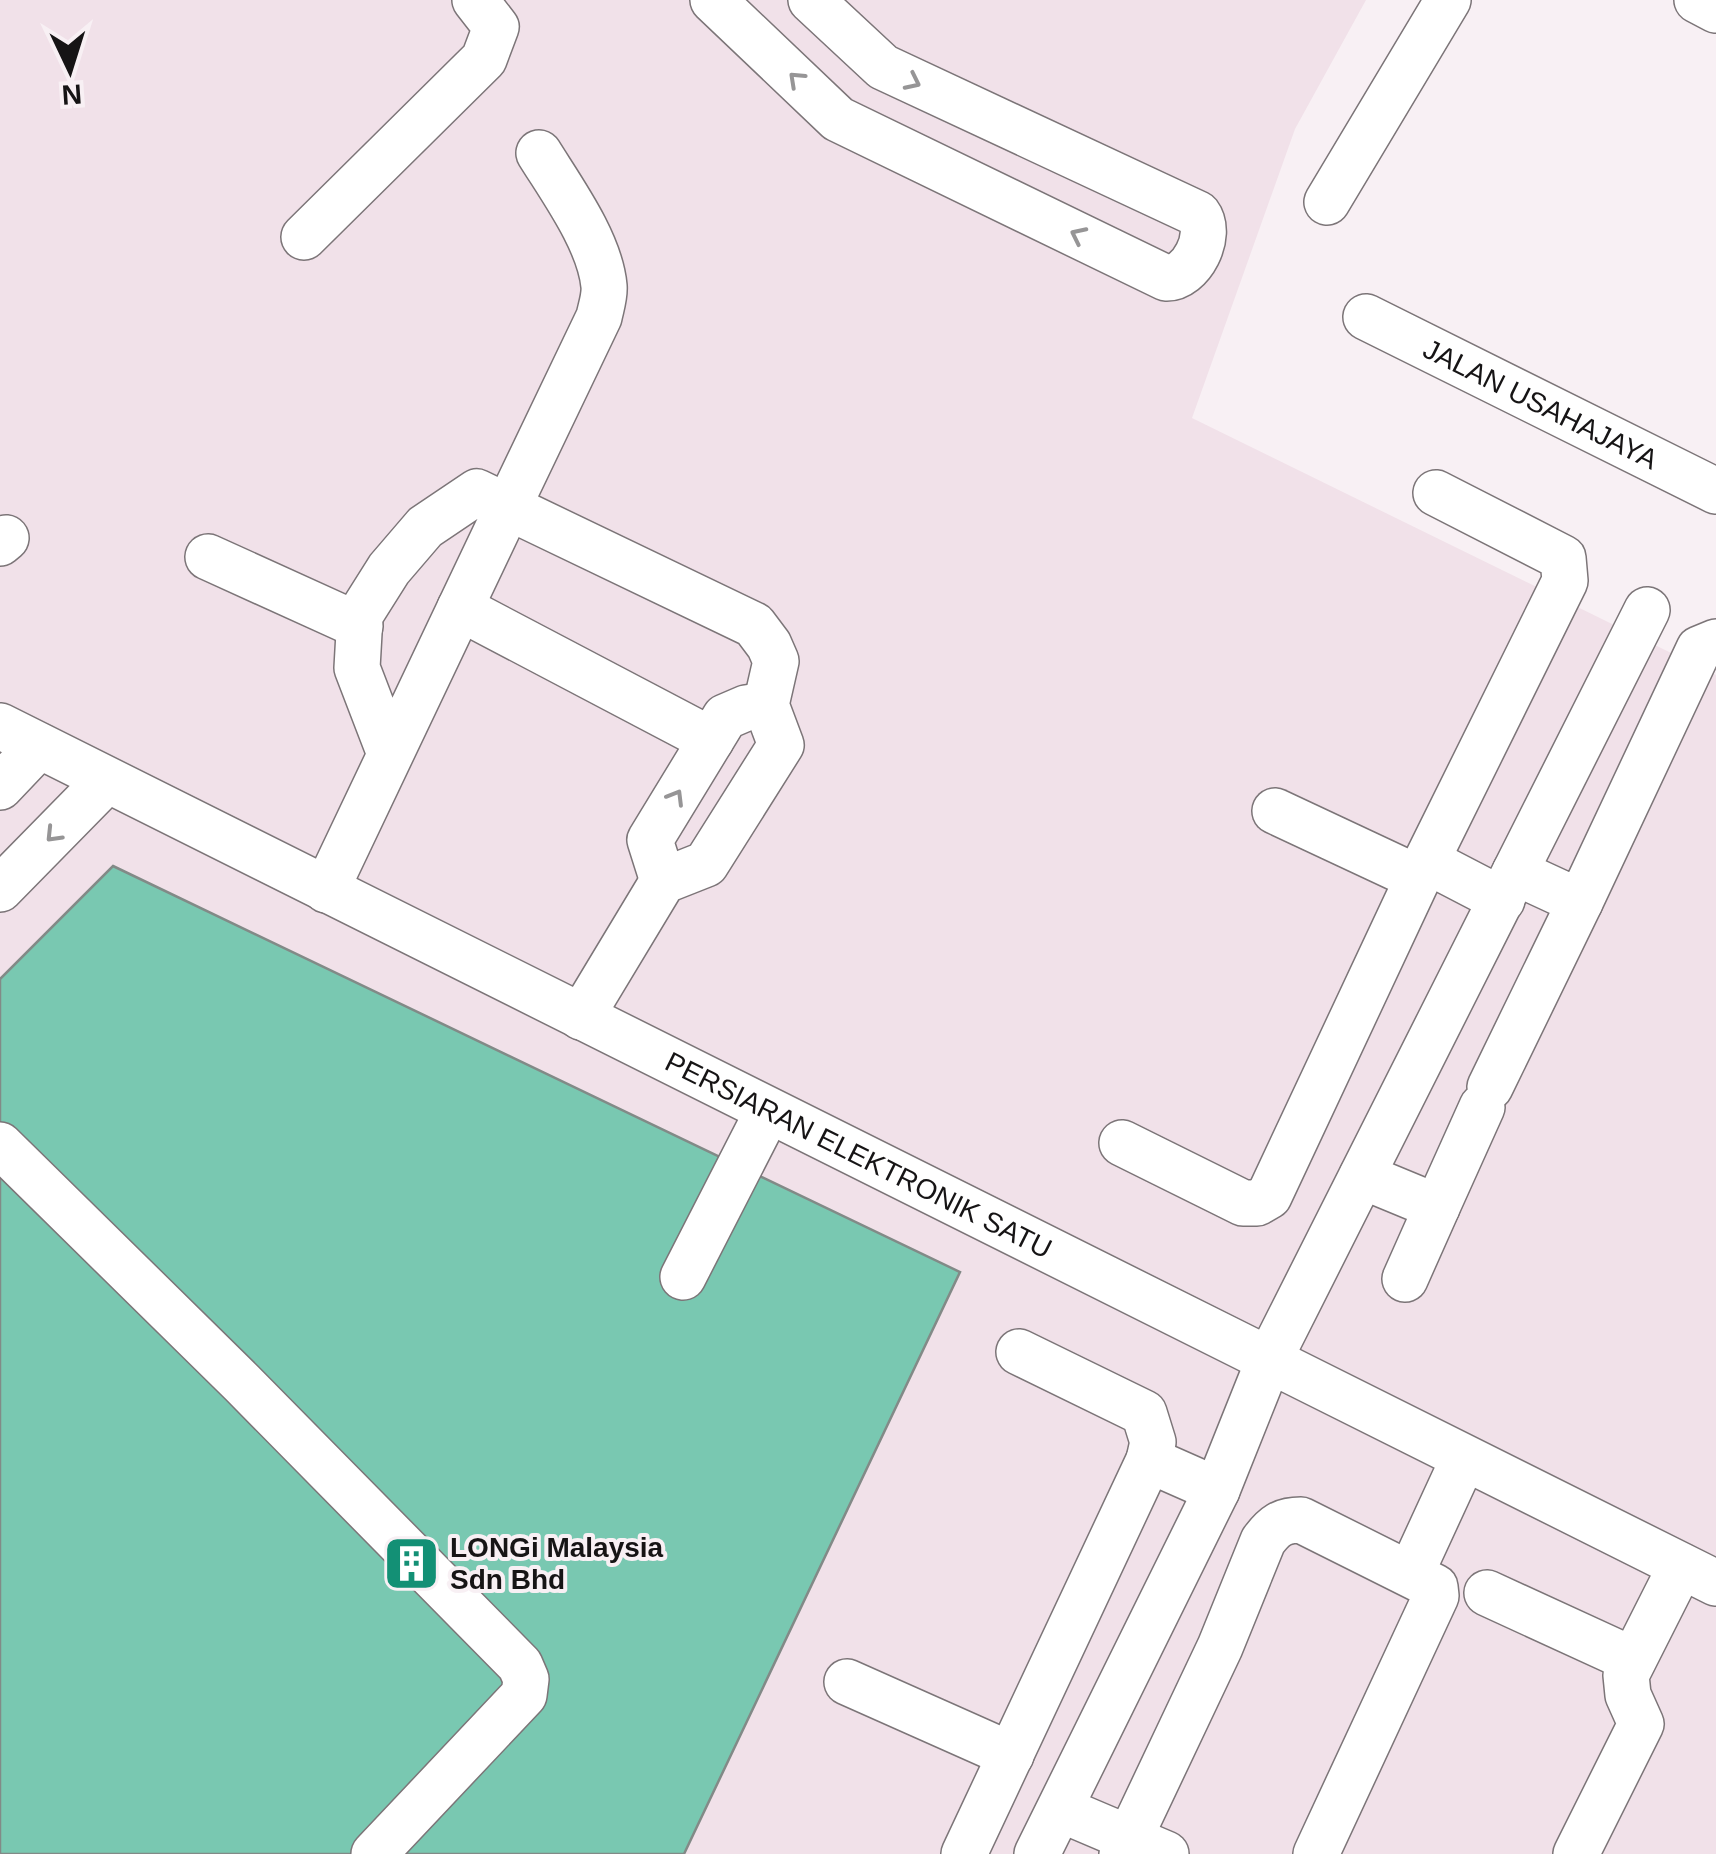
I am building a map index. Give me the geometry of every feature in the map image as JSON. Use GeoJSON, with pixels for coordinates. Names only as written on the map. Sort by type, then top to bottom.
{"type":"FeatureCollection","features":[{"type":"Feature","properties":{"kind":"street"},"geometry":{"type":"LineString","coordinates":[[304,237],[484,59],[496,27],[475,0]]}},
{"type":"Feature","properties":{"kind":"street"},"geometry":{"type":"LineString","coordinates":[[712,0],[838,119],[1166,278],[1178,278],[1188,269],[1205,234],[1204,220],[1198,214],[883,67],[811,0]]}},
{"type":"Feature","properties":{"kind":"street"},"geometry":{"type":"LineString","coordinates":[[1327,202],[1448,0]]}},
{"type":"Feature","properties":{"kind":"street"},"geometry":{"type":"LineString","coordinates":[[1697,0],[1716,10]]}},
{"type":"Feature","properties":{"kind":"street"},"geometry":{"type":"LineString","coordinates":[[326,890],[599,317],[605,290],[601,270],[578,216],[539,153]]}},
{"type":"Feature","properties":{"kind":"street","name":"JALAN USAHAJAYA"},"geometry":{"type":"LineString","coordinates":[[1366,317],[1716,490]]}},
{"type":"Feature","properties":{"kind":"street"},"geometry":{"type":"LineString","coordinates":[[390,754],[357,668],[360,615],[389,569],[425,527],[476,492],[754,625],[769,644],[776,661],[650,840],[663,880]]}},
{"type":"Feature","properties":{"kind":"street"},"geometry":{"type":"LineString","coordinates":[[1122,1143],[1243,1204],[1257,1203],[1269,1196],[1422,870],[1565,581],[1563,558],[1436,493]]}},
{"type":"Feature","properties":{"kind":"street"},"geometry":{"type":"LineString","coordinates":[[208,557],[360,626]]}},
{"type":"Feature","properties":{"kind":"street"},"geometry":{"type":"LineString","coordinates":[[460,608],[734,720],[781,745],[706,864],[663,880],[580,1017]]}},
{"type":"Feature","properties":{"kind":"street"},"geometry":{"type":"LineString","coordinates":[[1037,1854],[1218,1490],[1270,1360],[1647,610]]}},
{"type":"Feature","properties":{"kind":"street"},"geometry":{"type":"LineString","coordinates":[[1404,1279],[1699,649],[1716,642]]}},
{"type":"Feature","properties":{"kind":"street","name":"PERSIARAN ELEKTRONIK SATU"},"geometry":{"type":"LineString","coordinates":[[0,726],[1699,1575]]}},
{"type":"Feature","properties":{"kind":"street"},"geometry":{"type":"LineString","coordinates":[[0,787],[40,746]]}},
{"type":"Feature","properties":{"kind":"street"},"geometry":{"type":"LineString","coordinates":[[0,889],[106,780]]}},
{"type":"Feature","properties":{"kind":"street"},"geometry":{"type":"LineString","coordinates":[[1275,812],[1422,870],[1580,902]]}},
{"type":"Feature","properties":{"kind":"street"},"geometry":{"type":"LineString","coordinates":[[683,1278],[768,1111]]}},
{"type":"Feature","properties":{"kind":"street"},"geometry":{"type":"LineString","coordinates":[[0,1146],[242,1382],[520,1665],[526,1679],[524,1696],[374,1854]]}},
{"type":"Feature","properties":{"kind":"street"},"geometry":{"type":"LineString","coordinates":[[1362,1176],[1437,1207]]}},
{"type":"Feature","properties":{"kind":"street"},"geometry":{"type":"LineString","coordinates":[[964,1854],[1149,1460],[1153,1442],[1144,1413],[1019,1352]]}},
{"type":"Feature","properties":{"kind":"street"},"geometry":{"type":"LineString","coordinates":[[1411,1573],[1464,1458]]}},
{"type":"Feature","properties":{"kind":"street"},"geometry":{"type":"LineString","coordinates":[[1149,1460],[1218,1490]]}},
{"type":"Feature","properties":{"kind":"street"},"geometry":{"type":"LineString","coordinates":[[1060,1809],[1139,1849],[1262,1542],[1286,1520],[1301,1520],[1435,1587],[1431,1611],[1316,1854]]}},
{"type":"Feature","properties":{"kind":"street"},"geometry":{"type":"LineString","coordinates":[[1576,1854],[1641,1724],[1626,1675],[1633,1660],[1699,1575]]}},
{"type":"Feature","properties":{"kind":"street"},"geometry":{"type":"LineString","coordinates":[[1487,1593],[1633,1660]]}},
{"type":"Feature","properties":{"kind":"street"},"geometry":{"type":"LineString","coordinates":[[847,1682],[1010,1754]]}},
{"type":"Feature","properties":{"kind":"shaded area"},"geometry":{"type":"Polygon","coordinates":[[[0,0],[1366,0],[1295,129],[1192,418],[1716,675],[1716,1854],[0,1854],[0,0]]]}},
{"type":"Feature","properties":{"kind":"building","name":"LONGi Malaysia Sdn Bhd"},"geometry":{"type":"Polygon","coordinates":[[[113,866],[960,1272],[684,1854],[0,1854],[0,979],[113,866]]]}},
{"type":"Feature","properties":{"kind":"place","name":"LONGi Malaysia Sdn Bhd"},"geometry":{"type":"Point","coordinates":[411,1563]}}]}
